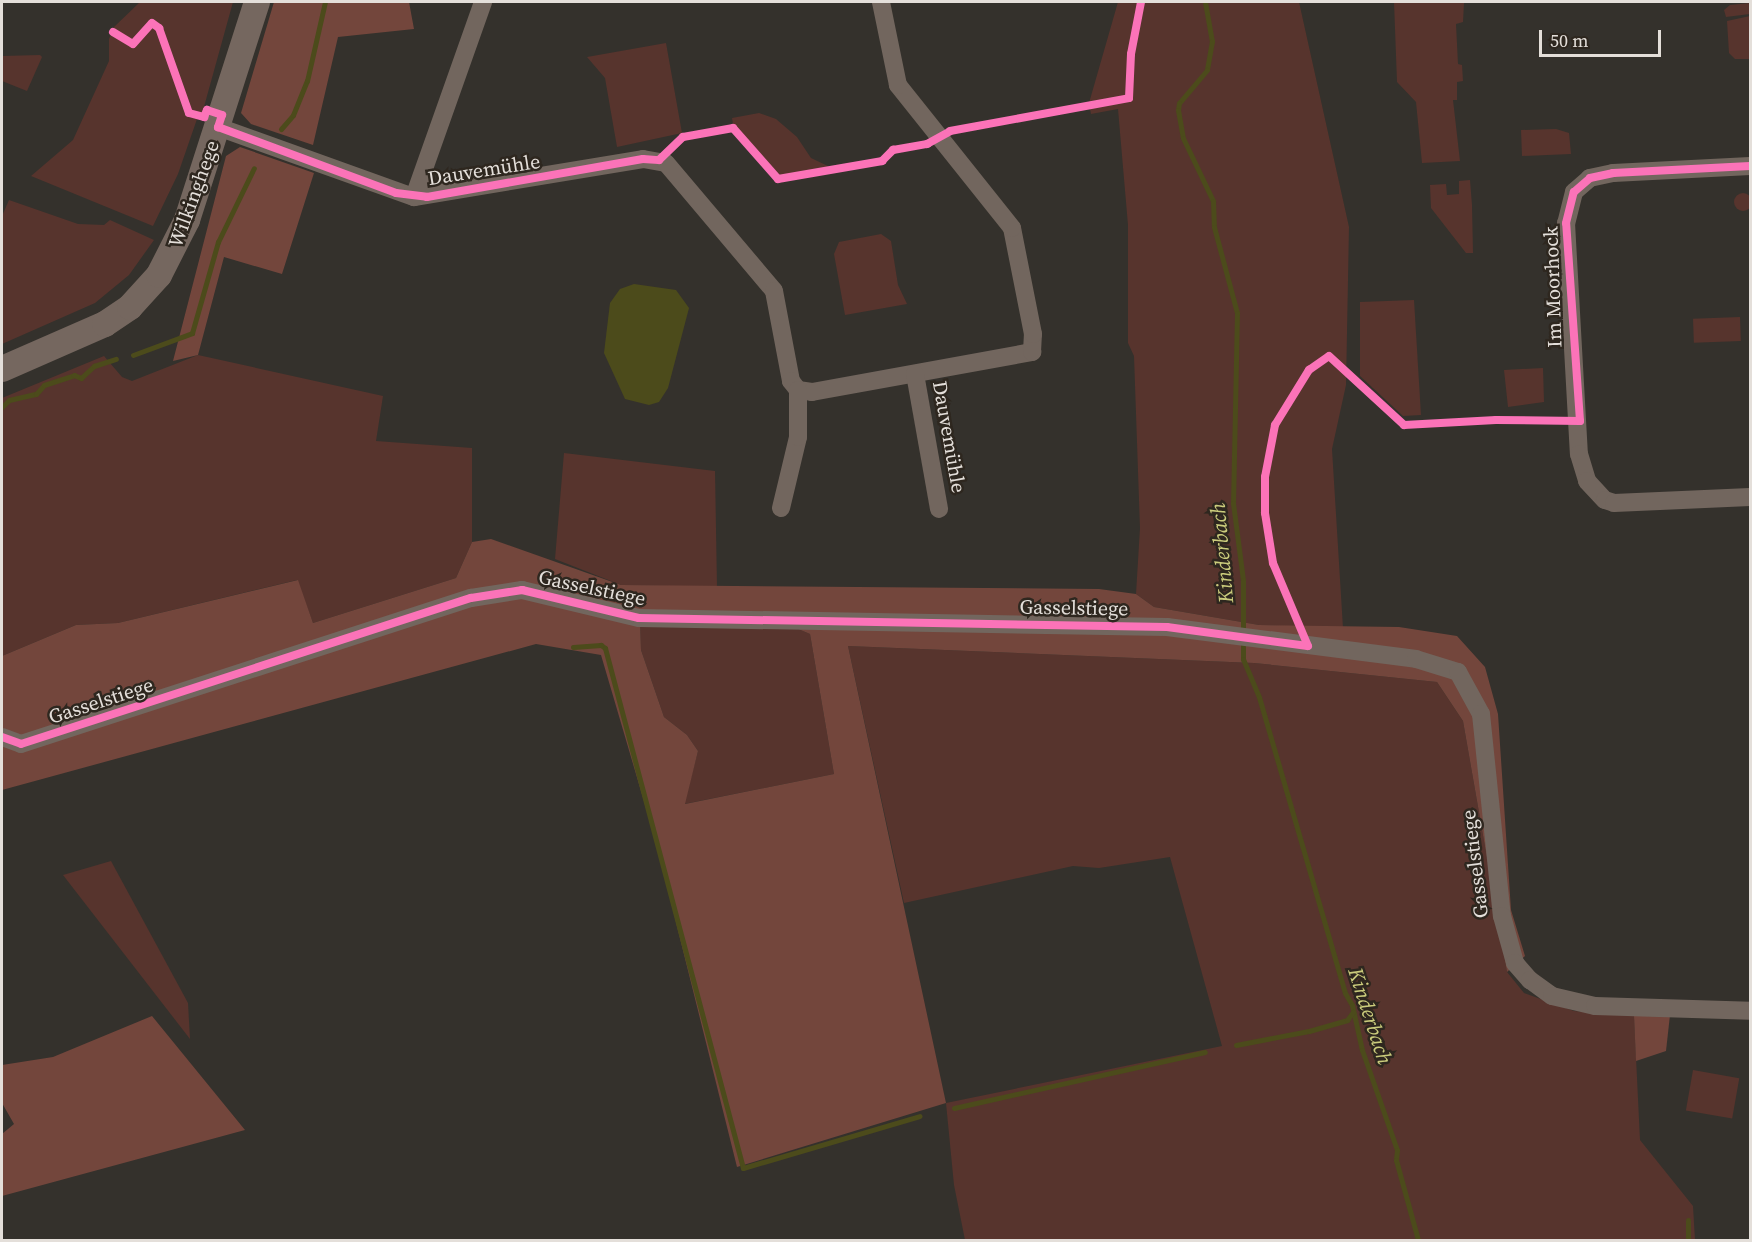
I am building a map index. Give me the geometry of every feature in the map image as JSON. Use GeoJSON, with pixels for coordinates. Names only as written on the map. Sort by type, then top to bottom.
{"type":"FeatureCollection","features":[{"type":"Feature","properties":{"kind":"street","name":"Wilkinghege"},"geometry":{"type":"LineString","coordinates":[[2,369],[93,332],[130,307],[146,291],[179,241],[257,2]]}},
{"type":"Feature","properties":{"kind":"street","name":"Dauvemühle"},"geometry":{"type":"LineString","coordinates":[[414,197],[483,2]]}},
{"type":"Feature","properties":{"kind":"street","name":"Dauvemühle"},"geometry":{"type":"LineString","coordinates":[[798,390],[812,392],[1022,356],[1032,352],[1033,334],[1012,228],[898,85],[881,2]]}},
{"type":"Feature","properties":{"kind":"street","name":"Dauvemühle"},"geometry":{"type":"LineString","coordinates":[[218,127],[414,197],[643,159],[666,163],[774,291],[791,381],[798,390],[798,437],[781,508]]}},
{"type":"Feature","properties":{"kind":"street","name":"Im Moorhock"},"geometry":{"type":"LineString","coordinates":[[1750,166],[1612,173],[1590,178],[1574,192],[1566,223],[1579,454],[1587,481],[1605,500],[1614,503],[1750,497]]}},
{"type":"Feature","properties":{"kind":"street","name":"Dauvemühle"},"geometry":{"type":"LineString","coordinates":[[915,374],[939,509]]}},
{"type":"Feature","properties":{"kind":"street","name":"Gasselstiege"},"geometry":{"type":"LineString","coordinates":[[2,737],[21,744],[471,598],[522,590],[639,618],[1167,627],[1416,660],[1458,672],[1466,680],[1481,714],[1502,916],[1515,963],[1530,980],[1552,996],[1595,1006],[1750,1011]]}},
{"type":"Feature","properties":{"kind":"shaded area"},"geometry":{"type":"Polygon","coordinates":[[[140,2],[233,2],[202,114],[186,110],[190,117],[197,119],[178,174],[153,226],[31,176],[73,140],[109,61],[109,39],[114,27],[140,2]]]}},
{"type":"Feature","properties":{"kind":"shaded area"},"geometry":{"type":"Polygon","coordinates":[[[274,2],[409,2],[414,29],[338,37],[313,145],[251,124],[241,113],[274,2]]]}},
{"type":"Feature","properties":{"kind":"shaded area"},"geometry":{"type":"Polygon","coordinates":[[[1118,2],[1299,2],[1349,227],[1346,385],[1332,449],[1343,628],[1259,625],[1154,607],[1136,594],[1140,528],[1134,356],[1128,343],[1128,225],[1118,109],[1091,114],[1089,103],[1118,2]]]}},
{"type":"Feature","properties":{"kind":"shaded area"},"geometry":{"type":"Polygon","coordinates":[[[1394,2],[1464,3],[1463,22],[1456,24],[1458,64],[1462,65],[1463,81],[1457,82],[1457,100],[1453,100],[1460,161],[1422,163],[1416,102],[1397,82],[1394,2]]]}},
{"type":"Feature","properties":{"kind":"shaded area"},"geometry":{"type":"Polygon","coordinates":[[[1750,3],[1750,14],[1726,17],[1724,10],[1730,5],[1750,3]]]}},
{"type":"Feature","properties":{"kind":"shaded area"},"geometry":{"type":"Polygon","coordinates":[[[1750,16],[1750,59],[1735,59],[1729,53],[1727,21],[1750,16]]]}},
{"type":"Feature","properties":{"kind":"shaded area"},"geometry":{"type":"Polygon","coordinates":[[[666,43],[682,133],[617,147],[605,78],[587,57],[666,43]]]}},
{"type":"Feature","properties":{"kind":"shaded area"},"geometry":{"type":"Polygon","coordinates":[[[40,55],[42,57],[27,91],[2,81],[2,56],[40,55]]]}},
{"type":"Feature","properties":{"kind":"shaded area"},"geometry":{"type":"Polygon","coordinates":[[[759,113],[776,119],[797,137],[811,158],[830,167],[778,176],[733,124],[732,118],[759,113]]]}},
{"type":"Feature","properties":{"kind":"shaded area"},"geometry":{"type":"Polygon","coordinates":[[[1556,129],[1569,133],[1571,154],[1522,156],[1521,130],[1556,129]]]}},
{"type":"Feature","properties":{"kind":"shaded area"},"geometry":{"type":"Polygon","coordinates":[[[240,147],[314,173],[282,274],[224,257],[198,355],[173,361],[226,156],[240,147]]]}},
{"type":"Feature","properties":{"kind":"shaded area"},"geometry":{"type":"Polygon","coordinates":[[[1470,180],[1473,253],[1466,253],[1431,208],[1430,185],[1446,184],[1447,195],[1459,194],[1459,181],[1470,180]]]}},
{"type":"Feature","properties":{"kind":"shaded area"},"geometry":{"type":"Polygon","coordinates":[[[1743,193],[1749,196],[1752,202],[1749,208],[1743,211],[1737,208],[1734,202],[1737,196],[1743,193]]]}},
{"type":"Feature","properties":{"kind":"shaded area"},"geometry":{"type":"Polygon","coordinates":[[[9,200],[78,224],[104,225],[110,220],[154,240],[129,275],[95,303],[2,344],[2,216],[9,200]]]}},
{"type":"Feature","properties":{"kind":"shaded area"},"geometry":{"type":"Polygon","coordinates":[[[881,234],[891,241],[898,285],[907,304],[845,315],[834,254],[839,242],[881,234]]]}},
{"type":"Feature","properties":{"kind":"shaded area"},"geometry":{"type":"Polygon","coordinates":[[[634,284],[676,290],[689,308],[668,388],[659,402],[649,405],[625,399],[604,353],[610,303],[620,289],[634,284]]]}},
{"type":"Feature","properties":{"kind":"shaded area"},"geometry":{"type":"Polygon","coordinates":[[[1414,300],[1421,415],[1403,416],[1360,376],[1360,302],[1414,300]]]}},
{"type":"Feature","properties":{"kind":"shaded area"},"geometry":{"type":"Polygon","coordinates":[[[1740,317],[1741,341],[1694,343],[1693,319],[1740,317]]]}},
{"type":"Feature","properties":{"kind":"shaded area"},"geometry":{"type":"Polygon","coordinates":[[[198,355],[383,396],[376,441],[472,448],[472,542],[456,578],[313,623],[297,580],[118,623],[76,625],[2,656],[2,398],[104,356],[122,377],[132,381],[198,355]]]}},
{"type":"Feature","properties":{"kind":"shaded area"},"geometry":{"type":"Polygon","coordinates":[[[1543,368],[1544,402],[1508,407],[1504,370],[1543,368]]]}},
{"type":"Feature","properties":{"kind":"shaded area"},"geometry":{"type":"Polygon","coordinates":[[[564,453],[715,471],[717,587],[621,585],[555,559],[564,453]]]}},
{"type":"Feature","properties":{"kind":"shaded area"},"geometry":{"type":"Polygon","coordinates":[[[491,539],[621,585],[1099,589],[1136,594],[1154,607],[1259,625],[1399,627],[1457,636],[1485,667],[1498,714],[1511,910],[1525,956],[1507,972],[1463,721],[1437,682],[1254,663],[848,646],[946,1103],[737,1167],[656,842],[601,655],[536,644],[2,790],[2,656],[76,625],[118,623],[298,580],[313,623],[456,578],[472,542],[491,539]],[[640,620],[641,650],[664,717],[687,735],[698,751],[685,804],[834,774],[810,634],[777,620],[640,620]]]}},
{"type":"Feature","properties":{"kind":"shaded area"},"geometry":{"type":"Polygon","coordinates":[[[640,620],[777,620],[810,634],[834,774],[684,804],[698,751],[687,735],[664,717],[641,650],[640,620]]]}},
{"type":"Feature","properties":{"kind":"shaded area"},"geometry":{"type":"Polygon","coordinates":[[[848,646],[1254,663],[1437,682],[1463,721],[1507,972],[1524,993],[1574,1011],[1634,1016],[1640,1140],[1693,1206],[1695,1240],[965,1240],[954,1185],[946,1103],[1222,1046],[1170,857],[1099,868],[1073,866],[904,903],[848,646]]]}},
{"type":"Feature","properties":{"kind":"shaded area"},"geometry":{"type":"Polygon","coordinates":[[[111,861],[188,1003],[190,1039],[63,875],[111,861]]]}},
{"type":"Feature","properties":{"kind":"shaded area"},"geometry":{"type":"Polygon","coordinates":[[[1670,1015],[1666,1051],[1636,1061],[1634,1016],[1670,1015]]]}},
{"type":"Feature","properties":{"kind":"shaded area"},"geometry":{"type":"Polygon","coordinates":[[[152,1016],[245,1130],[2,1196],[2,1134],[14,1124],[2,1103],[2,1065],[53,1057],[152,1016]]]}},
{"type":"Feature","properties":{"kind":"shaded area"},"geometry":{"type":"Polygon","coordinates":[[[1693,1070],[1739,1078],[1732,1119],[1686,1110],[1693,1070]]]}},
{"type":"Feature","properties":{"kind":"waterway"},"geometry":{"type":"LineString","coordinates":[[281,129],[293,115],[307,81],[325,2]]}},
{"type":"Feature","properties":{"kind":"waterway","name":"Kinderbach"},"geometry":{"type":"LineString","coordinates":[[1205,2],[1212,41],[1207,70],[1179,103],[1178,110],[1183,138],[1213,201],[1214,227],[1237,313],[1233,503],[1243,580],[1243,659],[1259,697],[1345,993],[1352,1005],[1362,1050],[1397,1150],[1396,1160],[1418,1240]]}},
{"type":"Feature","properties":{"kind":"waterway"},"geometry":{"type":"LineString","coordinates":[[133,355],[192,333],[218,242],[254,168]]}},
{"type":"Feature","properties":{"kind":"waterway"},"geometry":{"type":"LineString","coordinates":[[2,407],[9,400],[36,394],[44,385],[74,375],[81,378],[94,366],[116,359]]}},
{"type":"Feature","properties":{"kind":"waterway"},"geometry":{"type":"LineString","coordinates":[[573,647],[601,645],[605,648],[743,1168],[920,1116]]}},
{"type":"Feature","properties":{"kind":"waterway"},"geometry":{"type":"LineString","coordinates":[[1236,1045],[1309,1031],[1347,1020],[1353,1012]]}},
{"type":"Feature","properties":{"kind":"waterway"},"geometry":{"type":"LineString","coordinates":[[954,1108],[1205,1052]]}},
{"type":"Feature","properties":{"kind":"waterway"},"geometry":{"type":"LineString","coordinates":[[1688,1220],[1688,1240]]}},
{"type":"Feature","properties":{"kind":"cycle path"},"geometry":{"type":"LineString","coordinates":[[113,32],[133,44],[152,23],[159,28],[189,113],[204,117],[207,110],[222,115],[218,127],[396,193],[427,197],[643,159],[659,160],[683,137],[733,128],[778,179],[882,161],[893,150],[927,144],[950,131],[1129,98],[1131,54],[1141,2]]}},
{"type":"Feature","properties":{"kind":"cycle path"},"geometry":{"type":"LineString","coordinates":[[2,737],[21,744],[471,598],[522,590],[639,618],[1167,627],[1308,646],[1273,563],[1265,513],[1265,477],[1275,425],[1309,370],[1329,356],[1404,425],[1496,420],[1580,421],[1566,223],[1574,192],[1590,178],[1613,173],[1750,166]]}}]}
